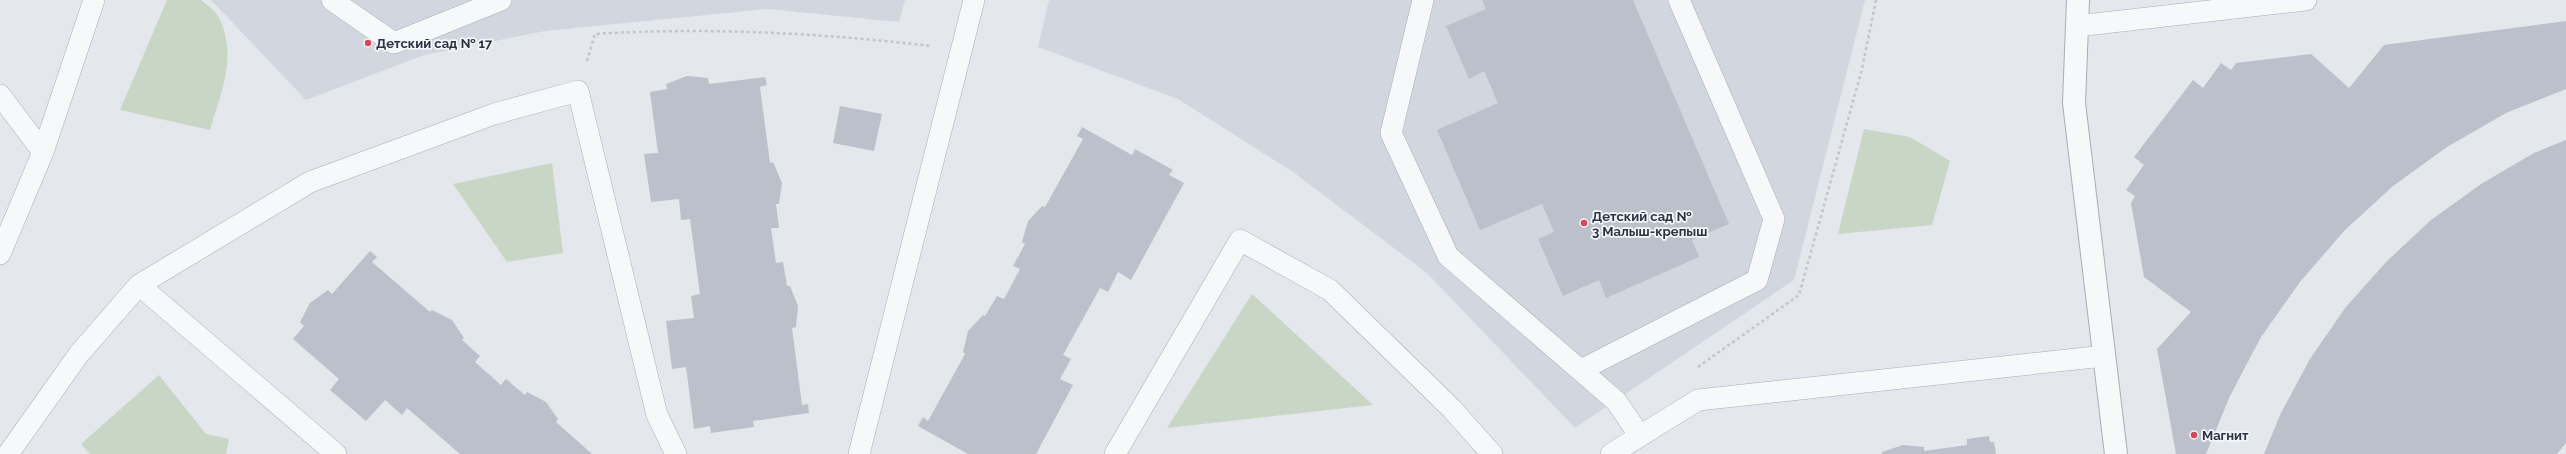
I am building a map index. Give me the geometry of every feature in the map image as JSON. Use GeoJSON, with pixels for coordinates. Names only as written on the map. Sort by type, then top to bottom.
{"type":"FeatureCollection","features":[{"type":"Feature","properties":{"kind":"street"},"geometry":{"type":"LineString","coordinates":[[2078,0],[2074,103],[2116,454]]}},
{"type":"Feature","properties":{"kind":"lane"},"geometry":{"type":"LineString","coordinates":[[0,254],[43,152],[94,0]]}},
{"type":"Feature","properties":{"kind":"lane"},"geometry":{"type":"LineString","coordinates":[[332,0],[394,43],[501,0]]}},
{"type":"Feature","properties":{"kind":"lane"},"geometry":{"type":"LineString","coordinates":[[859,454],[974,0]]}},
{"type":"Feature","properties":{"kind":"lane"},"geometry":{"type":"LineString","coordinates":[[1423,0],[1391,134],[1448,256],[1616,401],[1640,436]]}},
{"type":"Feature","properties":{"kind":"lane"},"geometry":{"type":"LineString","coordinates":[[1581,370],[1757,280],[1774,219],[1679,0]]}},
{"type":"Feature","properties":{"kind":"lane"},"geometry":{"type":"LineString","coordinates":[[2077,26],[2306,0]]}},
{"type":"Feature","properties":{"kind":"lane"},"geometry":{"type":"LineString","coordinates":[[8,454],[79,354],[140,285],[310,182],[494,114],[578,91],[657,415],[676,454]]}},
{"type":"Feature","properties":{"kind":"lane"},"geometry":{"type":"LineString","coordinates":[[0,95],[43,152]]}},
{"type":"Feature","properties":{"kind":"lane"},"geometry":{"type":"LineString","coordinates":[[1115,454],[1240,240],[1330,290],[1451,408],[1492,454]]}},
{"type":"Feature","properties":{"kind":"lane"},"geometry":{"type":"LineString","coordinates":[[140,285],[336,454]]}},
{"type":"Feature","properties":{"kind":"lane"},"geometry":{"type":"LineString","coordinates":[[1611,454],[1698,400],[2104,356]]}},
{"type":"Feature","properties":{"kind":"path"},"geometry":{"type":"LineString","coordinates":[[578,91],[595,34],[653,30],[857,38],[941,47],[963,43]]}},
{"type":"Feature","properties":{"kind":"shaded area","name":"Детский сад № 17"},"geometry":{"type":"Polygon","coordinates":[[[211,0],[905,0],[899,22],[767,9],[545,31],[424,55],[306,100],[211,0]]]}},
{"type":"Feature","properties":{"kind":"shaded area","name":"Детский сад № 3 Малыш-крепыш"},"geometry":{"type":"Polygon","coordinates":[[[1049,0],[1865,0],[1794,280],[1575,428],[1427,273],[1293,172],[1178,99],[1038,47],[1049,0]]]}},
{"type":"Feature","properties":{"kind":"green space"},"geometry":{"type":"Polygon","coordinates":[[[167,0],[201,0],[218,15],[225,32],[227,46],[226,74],[210,130],[120,110],[167,0]]]}},
{"type":"Feature","properties":{"kind":"green space"},"geometry":{"type":"Polygon","coordinates":[[[1864,129],[1910,137],[1950,161],[1932,225],[1838,234],[1864,129]]]}},
{"type":"Feature","properties":{"kind":"green space"},"geometry":{"type":"Polygon","coordinates":[[[552,163],[563,253],[507,262],[453,184],[552,163]]]}},
{"type":"Feature","properties":{"kind":"green space"},"geometry":{"type":"Polygon","coordinates":[[[1252,294],[1373,405],[1167,428],[1252,294]]]}},
{"type":"Feature","properties":{"kind":"green space"},"geometry":{"type":"Polygon","coordinates":[[[159,375],[206,434],[229,439],[226,454],[90,454],[81,444],[159,375]]]}},
{"type":"Feature","properties":{"kind":"building"},"geometry":{"type":"Polygon","coordinates":[[[1482,0],[1633,0],[1729,224],[1692,240],[1699,257],[1606,298],[1599,280],[1563,296],[1538,239],[1554,232],[1542,204],[1480,230],[1437,130],[1498,103],[1484,71],[1469,79],[1446,26],[1486,9],[1482,0]]]}},
{"type":"Feature","properties":{"kind":"building"},"geometry":{"type":"Polygon","coordinates":[[[2566,21],[2566,89],[2506,113],[2447,147],[2393,186],[2344,231],[2300,282],[2261,337],[2230,396],[2206,454],[2176,454],[2157,349],[2191,312],[2144,277],[2131,203],[2135,196],[2126,190],[2144,165],[2134,157],[2193,80],[2203,88],[2221,63],[2231,70],[2236,63],[2311,54],[2349,88],[2384,45],[2566,21]]]}},
{"type":"Feature","properties":{"kind":"building"},"geometry":{"type":"Polygon","coordinates":[[[687,76],[708,78],[709,84],[765,77],[767,85],[760,87],[770,163],[773,162],[782,183],[779,204],[776,204],[779,228],[771,228],[776,263],[783,262],[787,286],[790,286],[798,306],[796,327],[792,328],[802,405],[808,404],[809,413],[753,421],[754,427],[711,433],[710,426],[694,429],[686,367],[672,369],[666,321],[694,318],[691,296],[700,294],[690,219],[681,220],[679,199],[651,202],[644,154],[658,153],[650,92],[667,89],[666,84],[687,76]]]}},
{"type":"Feature","properties":{"kind":"building"},"geometry":{"type":"Polygon","coordinates":[[[840,106],[882,114],[874,151],[833,143],[840,106]]]}},
{"type":"Feature","properties":{"kind":"building"},"geometry":{"type":"Polygon","coordinates":[[[1082,127],[1132,155],[1135,149],[1173,170],[1169,175],[1184,183],[1131,280],[1118,272],[1108,292],[1100,288],[1063,355],[1071,359],[1060,379],[1073,385],[1036,454],[968,454],[918,426],[923,417],[928,421],[965,354],[963,352],[968,331],[983,315],[985,316],[997,296],[1004,299],[1020,269],[1013,266],[1025,244],[1022,242],[1028,221],[1042,206],[1045,207],[1083,139],[1077,136],[1082,127]]]}},
{"type":"Feature","properties":{"kind":"building"},"geometry":{"type":"Polygon","coordinates":[[[2566,140],[2566,443],[2557,454],[2264,454],[2281,413],[2310,359],[2345,308],[2386,262],[2431,220],[2481,184],[2534,153],[2566,140]]]}},
{"type":"Feature","properties":{"kind":"building"},"geometry":{"type":"Polygon","coordinates":[[[370,251],[377,257],[372,262],[430,312],[432,310],[452,320],[464,338],[462,340],[480,356],[475,362],[501,385],[506,379],[525,395],[527,392],[546,402],[558,419],[556,422],[592,454],[460,454],[407,408],[402,415],[385,400],[366,421],[330,390],[339,379],[293,339],[304,326],[300,322],[310,303],[328,290],[332,294],[370,251]]]}},
{"type":"Feature","properties":{"kind":"building"},"geometry":{"type":"Polygon","coordinates":[[[1989,436],[1990,442],[1994,442],[1996,454],[1882,454],[1882,452],[1903,445],[1924,447],[1924,451],[1967,445],[1967,439],[1989,436]]]}},
{"type":"Feature","properties":{"kind":"place","name":"Детский сад № 17"},"geometry":{"type":"Point","coordinates":[368,43]}},
{"type":"Feature","properties":{"kind":"place","name":"Детский сад № 3 Малыш-крепыш"},"geometry":{"type":"Point","coordinates":[1584,223]}},
{"type":"Feature","properties":{"kind":"place","name":"Магнит"},"geometry":{"type":"Point","coordinates":[2194,435]}}]}
